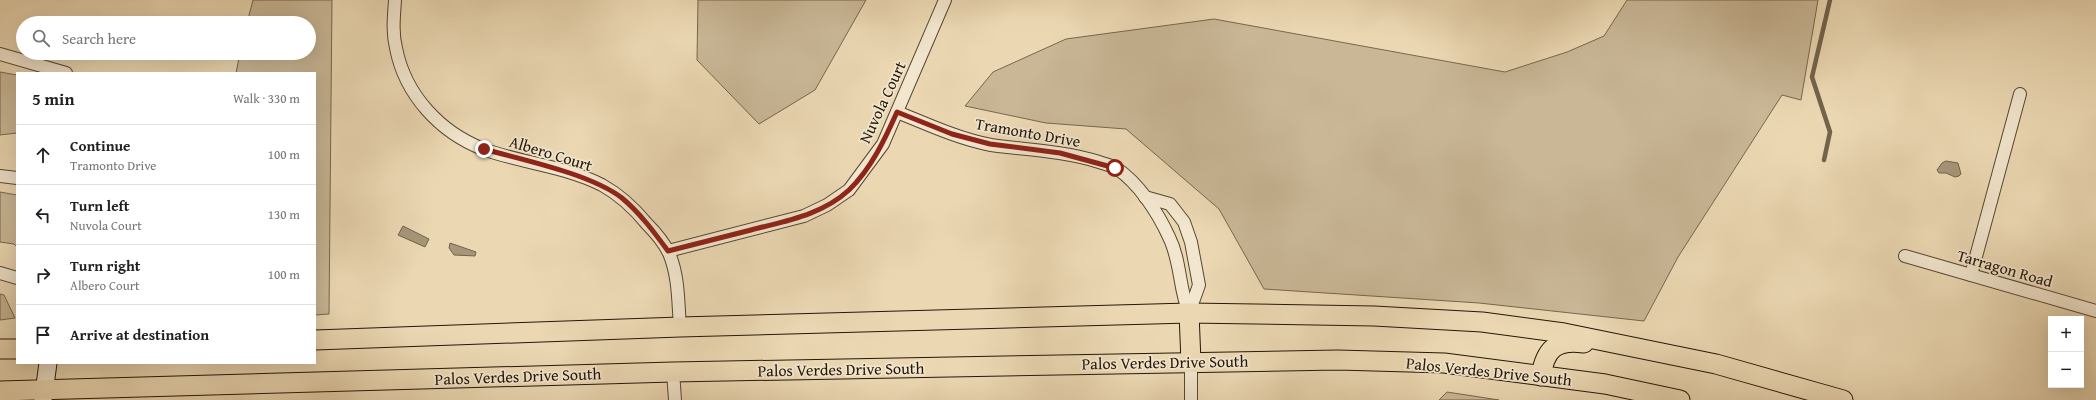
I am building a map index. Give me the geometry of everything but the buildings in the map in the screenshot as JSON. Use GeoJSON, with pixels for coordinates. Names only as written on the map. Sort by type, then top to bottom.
{"type":"FeatureCollection","features":[{"type":"Feature","properties":{"kind":"main road"},"geometry":{"type":"LineString","coordinates":[[1189,313],[1191,362]]}},
{"type":"Feature","properties":{"kind":"main road"},"geometry":{"type":"LineString","coordinates":[[316,340],[680,327],[1189,313],[1374,316],[1482,322],[1564,333],[1659,351],[1716,364],[1843,400]]}},
{"type":"Feature","properties":{"kind":"main road"},"geometry":{"type":"LineString","coordinates":[[1541,376],[1544,360],[1550,350],[1559,345],[1579,342],[1659,351]]}},
{"type":"Feature","properties":{"kind":"main road"},"geometry":{"type":"LineString","coordinates":[[0,349],[16,349]]}},
{"type":"Feature","properties":{"kind":"main road","name":"Palos Verdes Drive South"},"geometry":{"type":"LineString","coordinates":[[0,391],[44,395],[673,372],[1191,362],[1388,360],[1444,363],[1604,384],[1680,400]]}},
{"type":"Feature","properties":{"kind":"street","name":"Albero Court"},"geometry":{"type":"LineString","coordinates":[[395,0],[393,26],[396,49],[404,77],[422,105],[440,124],[462,139],[484,149],[601,185],[621,197],[636,210],[668,251],[676,271],[680,327]]}},
{"type":"Feature","properties":{"kind":"street","name":"Nuvola Court"},"geometry":{"type":"LineString","coordinates":[[668,251],[804,216],[827,205],[849,190],[883,144],[945,0]]}},
{"type":"Feature","properties":{"kind":"street"},"geometry":{"type":"LineString","coordinates":[[0,54],[16,59]]}},
{"type":"Feature","properties":{"kind":"street"},"geometry":{"type":"LineString","coordinates":[[21,60],[63,72]]}},
{"type":"Feature","properties":{"kind":"street"},"geometry":{"type":"LineString","coordinates":[[1971,275],[2020,94]]}},
{"type":"Feature","properties":{"kind":"street","name":"Tramonto Drive"},"geometry":{"type":"LineString","coordinates":[[897,112],[952,134],[990,144],[1060,153],[1115,168],[1134,184],[1145,197],[1169,237],[1176,256],[1183,297],[1189,313]]}},
{"type":"Feature","properties":{"kind":"street"},"geometry":{"type":"LineString","coordinates":[[0,176],[16,178]]}},
{"type":"Feature","properties":{"kind":"street"},"geometry":{"type":"LineString","coordinates":[[1145,197],[1170,204],[1184,222],[1189,235],[1199,285],[1189,313]]}},
{"type":"Feature","properties":{"kind":"street","name":"Tarragon Road"},"geometry":{"type":"LineString","coordinates":[[1905,256],[2096,311]]}},
{"type":"Feature","properties":{"kind":"street"},"geometry":{"type":"LineString","coordinates":[[0,273],[16,278]]}},
{"type":"Feature","properties":{"kind":"street"},"geometry":{"type":"LineString","coordinates":[[1191,362],[1191,400]]}},
{"type":"Feature","properties":{"kind":"street"},"geometry":{"type":"LineString","coordinates":[[44,395],[48,364]]}},
{"type":"Feature","properties":{"kind":"street"},"geometry":{"type":"LineString","coordinates":[[673,372],[675,400]]}},
{"type":"Feature","properties":{"kind":"shaded area"},"geometry":{"type":"Polygon","coordinates":[[[253,0],[332,0],[329,314],[316,315],[316,72],[236,72],[239,60],[316,60],[316,16],[249,16],[253,0]]]}},
{"type":"Feature","properties":{"kind":"shaded area"},"geometry":{"type":"Polygon","coordinates":[[[698,0],[866,0],[815,90],[759,124],[697,60],[698,0]]]}},
{"type":"Feature","properties":{"kind":"shaded area"},"geometry":{"type":"Polygon","coordinates":[[[1627,0],[1818,0],[1801,100],[1782,95],[1678,257],[1644,321],[1479,303],[1264,289],[1219,209],[1126,129],[1046,123],[965,106],[993,72],[1066,39],[1214,19],[1505,72],[1567,52],[1604,36],[1627,0]]]}},
{"type":"Feature","properties":{"kind":"shaded area"},"geometry":{"type":"Polygon","coordinates":[[[0,72],[16,75],[16,133],[0,135],[0,72]]]}},
{"type":"Feature","properties":{"kind":"shaded area"},"geometry":{"type":"Polygon","coordinates":[[[1946,161],[1958,163],[1961,174],[1959,176],[1955,177],[1946,173],[1939,173],[1937,170],[1942,163],[1946,161]]]}},
{"type":"Feature","properties":{"kind":"shaded area"},"geometry":{"type":"Polygon","coordinates":[[[0,192],[16,195],[16,246],[14,244],[0,242],[0,192]]]}},
{"type":"Feature","properties":{"kind":"shaded area"},"geometry":{"type":"Polygon","coordinates":[[[403,226],[429,239],[425,247],[398,235],[403,226]]]}},
{"type":"Feature","properties":{"kind":"shaded area"},"geometry":{"type":"Polygon","coordinates":[[[450,243],[476,252],[475,256],[454,255],[449,248],[450,243]]]}},
{"type":"Feature","properties":{"kind":"shaded area"},"geometry":{"type":"Polygon","coordinates":[[[0,294],[4,295],[15,318],[0,320],[0,294]]]}},
{"type":"Feature","properties":{"kind":"shaded area"},"geometry":{"type":"Polygon","coordinates":[[[1447,392],[1499,400],[1439,400],[1447,392]]]}},
{"type":"Feature","properties":{"kind":"waterway"},"geometry":{"type":"LineString","coordinates":[[1824,160],[1830,132],[1812,77],[1830,0]]}},
{"type":"Feature","properties":{"kind":"route"},"geometry":{"type":"LineString","coordinates":[[484,149],[576,176],[601,185],[621,197],[636,210],[668,251],[804,216],[827,205],[849,190],[865,170],[883,144],[897,112],[952,134],[990,144],[1060,153],[1092,160],[1115,168]]}}]}
